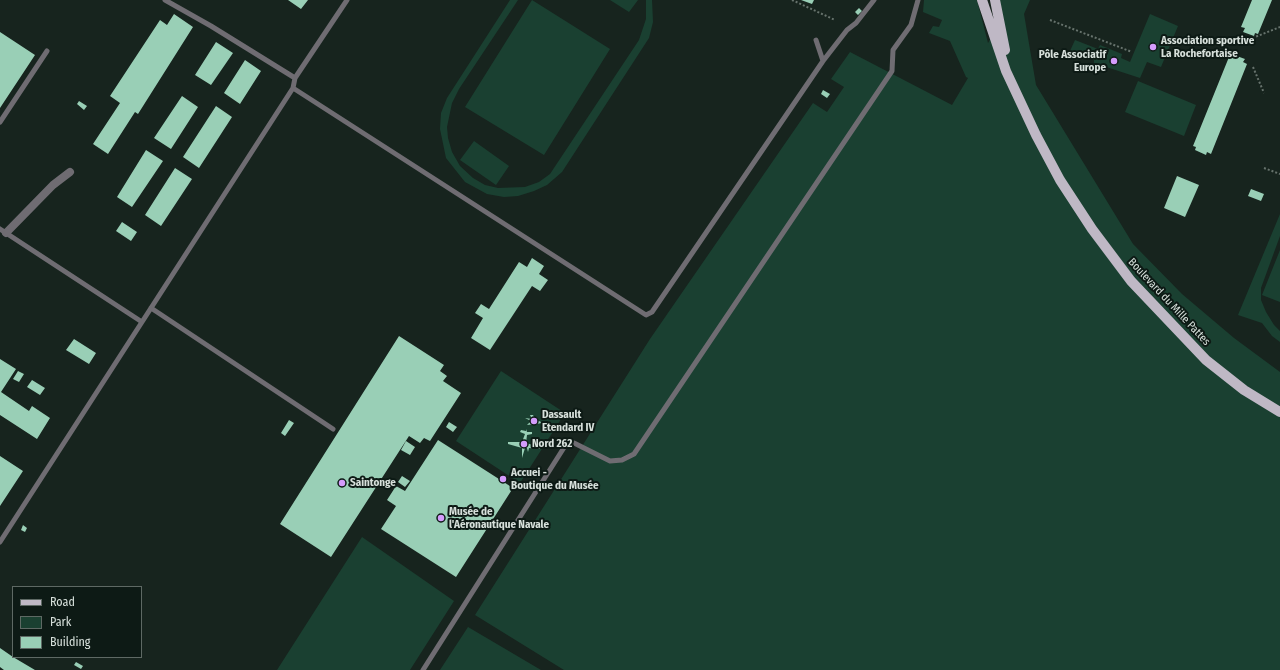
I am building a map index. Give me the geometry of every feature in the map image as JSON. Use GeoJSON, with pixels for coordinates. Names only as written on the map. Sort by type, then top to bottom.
{"type":"FeatureCollection","features":[{"type":"Feature","properties":{"kind":"main road"},"geometry":{"type":"LineString","coordinates":[[982,0],[1006,71],[1020,100]]}},
{"type":"Feature","properties":{"kind":"main road"},"geometry":{"type":"LineString","coordinates":[[995,0],[1002,40],[1020,100]]}},
{"type":"Feature","properties":{"kind":"main road","name":"Boulevard du Mille Pattes"},"geometry":{"type":"LineString","coordinates":[[1020,100],[1060,180],[1092,230],[1130,281],[1206,360],[1244,390],[1280,412]]}},
{"type":"Feature","properties":{"kind":"street"},"geometry":{"type":"LineString","coordinates":[[3,231],[53,185],[70,172]]}},
{"type":"Feature","properties":{"kind":"lane"},"geometry":{"type":"LineString","coordinates":[[165,0],[215,28],[295,78]]}},
{"type":"Feature","properties":{"kind":"lane"},"geometry":{"type":"LineString","coordinates":[[0,542],[293,88],[295,78],[347,0]]}},
{"type":"Feature","properties":{"kind":"lane"},"geometry":{"type":"LineString","coordinates":[[293,88],[558,260],[646,315],[652,312],[823,61],[847,30],[856,23],[874,0]]}},
{"type":"Feature","properties":{"kind":"lane"},"geometry":{"type":"LineString","coordinates":[[423,670],[565,446],[574,443],[610,461],[622,460],[634,454],[892,70],[893,50],[911,25],[918,0]]}},
{"type":"Feature","properties":{"kind":"lane"},"geometry":{"type":"LineString","coordinates":[[816,40],[823,61]]}},
{"type":"Feature","properties":{"kind":"lane"},"geometry":{"type":"LineString","coordinates":[[0,122],[47,50]]}},
{"type":"Feature","properties":{"kind":"lane"},"geometry":{"type":"LineString","coordinates":[[3,231],[142,322]]}},
{"type":"Feature","properties":{"kind":"lane"},"geometry":{"type":"LineString","coordinates":[[151,308],[333,429]]}},
{"type":"Feature","properties":{"kind":"path"},"geometry":{"type":"LineString","coordinates":[[792,0],[835,20]]}},
{"type":"Feature","properties":{"kind":"path"},"geometry":{"type":"LineString","coordinates":[[1050,20],[1132,52]]}},
{"type":"Feature","properties":{"kind":"path"},"geometry":{"type":"LineString","coordinates":[[1245,41],[1280,27]]}},
{"type":"Feature","properties":{"kind":"path"},"geometry":{"type":"LineString","coordinates":[[1253,67],[1264,94]]}},
{"type":"Feature","properties":{"kind":"path"},"geometry":{"type":"LineString","coordinates":[[1264,168],[1280,174]]}},
{"type":"Feature","properties":{"kind":"green space"},"geometry":{"type":"Polygon","coordinates":[[[510,0],[518,0],[459,89],[452,103],[447,127],[452,152],[460,166],[473,178],[485,185],[498,188],[525,187],[539,182],[550,174],[639,40],[646,19],[646,0],[652,0],[653,22],[649,38],[562,172],[547,185],[534,191],[518,196],[504,197],[487,194],[465,182],[446,158],[440,129],[441,113],[447,98],[510,0]]]}},
{"type":"Feature","properties":{"kind":"green space"},"geometry":{"type":"Polygon","coordinates":[[[532,0],[610,49],[544,155],[465,107],[532,0]]]}},
{"type":"Feature","properties":{"kind":"green space"},"geometry":{"type":"Polygon","coordinates":[[[610,0],[638,0],[629,12],[610,0]]]}},
{"type":"Feature","properties":{"kind":"green space"},"geometry":{"type":"Polygon","coordinates":[[[924,0],[977,0],[988,43],[999,24],[1000,0],[1030,0],[1024,14],[1036,85],[1133,244],[1182,294],[1234,338],[1280,372],[1280,670],[564,670],[475,615],[650,339],[813,103],[827,112],[844,87],[831,79],[850,52],[952,105],[968,78],[966,77],[950,41],[929,33],[933,26],[939,27],[942,20],[923,12],[924,0]]]}},
{"type":"Feature","properties":{"kind":"green space","name":"Association sportive La Rochefortaise"},"geometry":{"type":"Polygon","coordinates":[[[1150,14],[1178,26],[1161,67],[1147,62],[1140,78],[1094,63],[1094,60],[1070,51],[1075,40],[1098,49],[1100,45],[1122,54],[1121,58],[1130,62],[1150,14]]]}},
{"type":"Feature","properties":{"kind":"green space"},"geometry":{"type":"Polygon","coordinates":[[[1138,81],[1196,105],[1184,136],[1125,112],[1138,81]]]}},
{"type":"Feature","properties":{"kind":"green space"},"geometry":{"type":"Polygon","coordinates":[[[474,141],[509,166],[496,185],[460,160],[474,141]]]}},
{"type":"Feature","properties":{"kind":"green space"},"geometry":{"type":"Polygon","coordinates":[[[1280,214],[1280,236],[1261,288],[1261,300],[1266,312],[1274,325],[1280,331],[1280,342],[1272,336],[1262,323],[1238,315],[1280,214]]]}},
{"type":"Feature","properties":{"kind":"green space"},"geometry":{"type":"Polygon","coordinates":[[[1280,250],[1280,302],[1262,295],[1280,250]]]}},
{"type":"Feature","properties":{"kind":"green space"},"geometry":{"type":"Polygon","coordinates":[[[501,371],[565,413],[520,483],[456,441],[501,371]]]}},
{"type":"Feature","properties":{"kind":"green space"},"geometry":{"type":"Polygon","coordinates":[[[362,537],[454,601],[410,670],[277,670],[362,537]]]}},
{"type":"Feature","properties":{"kind":"green space"},"geometry":{"type":"Polygon","coordinates":[[[468,627],[541,670],[440,670],[468,627]]]}},
{"type":"Feature","properties":{"kind":"building"},"geometry":{"type":"Polygon","coordinates":[[[288,0],[308,0],[301,9],[288,0]]]}},
{"type":"Feature","properties":{"kind":"building"},"geometry":{"type":"Polygon","coordinates":[[[801,0],[814,0],[812,4],[801,0]]]}},
{"type":"Feature","properties":{"kind":"building"},"geometry":{"type":"Polygon","coordinates":[[[1252,0],[1272,0],[1258,34],[1255,33],[1254,36],[1243,32],[1245,28],[1241,27],[1252,0]]]}},
{"type":"Feature","properties":{"kind":"building"},"geometry":{"type":"Polygon","coordinates":[[[859,8],[862,11],[858,15],[855,12],[859,8]]]}},
{"type":"Feature","properties":{"kind":"building"},"geometry":{"type":"Polygon","coordinates":[[[174,14],[193,27],[138,114],[135,112],[108,154],[93,144],[120,103],[110,96],[160,20],[167,25],[174,14]]]}},
{"type":"Feature","properties":{"kind":"building"},"geometry":{"type":"Polygon","coordinates":[[[0,32],[35,55],[0,108],[0,32]]]}},
{"type":"Feature","properties":{"kind":"building"},"geometry":{"type":"Polygon","coordinates":[[[216,42],[233,53],[211,85],[195,75],[216,42]]]}},
{"type":"Feature","properties":{"kind":"building"},"geometry":{"type":"Polygon","coordinates":[[[1234,55],[1245,59],[1243,62],[1247,64],[1211,154],[1207,152],[1206,155],[1195,150],[1196,147],[1193,146],[1229,57],[1233,58],[1234,55]]]}},
{"type":"Feature","properties":{"kind":"building"},"geometry":{"type":"Polygon","coordinates":[[[245,60],[261,71],[240,104],[224,93],[245,60]]]}},
{"type":"Feature","properties":{"kind":"building"},"geometry":{"type":"Polygon","coordinates":[[[823,90],[830,94],[827,98],[821,94],[823,90]]]}},
{"type":"Feature","properties":{"kind":"building"},"geometry":{"type":"Polygon","coordinates":[[[182,96],[198,107],[171,149],[154,138],[182,96]]]}},
{"type":"Feature","properties":{"kind":"building"},"geometry":{"type":"Polygon","coordinates":[[[79,101],[87,106],[84,110],[77,104],[79,101]]]}},
{"type":"Feature","properties":{"kind":"building"},"geometry":{"type":"Polygon","coordinates":[[[216,106],[232,117],[199,168],[183,157],[216,106]]]}},
{"type":"Feature","properties":{"kind":"building"},"geometry":{"type":"Polygon","coordinates":[[[146,150],[163,161],[132,207],[117,197],[146,150]]]}},
{"type":"Feature","properties":{"kind":"building"},"geometry":{"type":"Polygon","coordinates":[[[175,168],[192,179],[161,226],[145,215],[175,168]]]}},
{"type":"Feature","properties":{"kind":"building"},"geometry":{"type":"Polygon","coordinates":[[[1177,176],[1199,185],[1185,217],[1164,208],[1177,176]]]}},
{"type":"Feature","properties":{"kind":"building"},"geometry":{"type":"Polygon","coordinates":[[[1251,189],[1264,194],[1261,201],[1248,196],[1251,189]]]}},
{"type":"Feature","properties":{"kind":"building"},"geometry":{"type":"Polygon","coordinates":[[[122,222],[137,232],[131,241],[116,231],[122,222]]]}},
{"type":"Feature","properties":{"kind":"building"},"geometry":{"type":"Polygon","coordinates":[[[532,258],[544,266],[539,274],[548,280],[540,291],[532,286],[490,350],[471,338],[483,318],[475,313],[481,304],[489,309],[519,262],[527,267],[532,258]]]}},
{"type":"Feature","properties":{"kind":"building","name":"Saintonge"},"geometry":{"type":"Polygon","coordinates":[[[399,336],[444,365],[440,371],[447,376],[443,381],[461,393],[430,441],[424,438],[420,443],[409,436],[331,557],[280,524],[399,336]]]}},
{"type":"Feature","properties":{"kind":"building"},"geometry":{"type":"Polygon","coordinates":[[[74,339],[96,353],[89,364],[66,350],[74,339]]]}},
{"type":"Feature","properties":{"kind":"building"},"geometry":{"type":"Polygon","coordinates":[[[0,359],[16,369],[1,392],[29,411],[32,406],[50,418],[37,439],[0,415],[0,359]]]}},
{"type":"Feature","properties":{"kind":"building"},"geometry":{"type":"Polygon","coordinates":[[[18,371],[24,374],[19,382],[13,379],[18,371]]]}},
{"type":"Feature","properties":{"kind":"building"},"geometry":{"type":"Polygon","coordinates":[[[32,380],[45,388],[40,395],[27,387],[32,380]]]}},
{"type":"Feature","properties":{"kind":"building"},"geometry":{"type":"Polygon","coordinates":[[[530,415],[533,415],[535,419],[543,423],[527,425],[531,421],[525,418],[532,419],[530,415]]]}},
{"type":"Feature","properties":{"kind":"building"},"geometry":{"type":"Polygon","coordinates":[[[289,420],[294,423],[285,436],[281,433],[289,420]]]}},
{"type":"Feature","properties":{"kind":"building"},"geometry":{"type":"Polygon","coordinates":[[[449,422],[457,427],[453,432],[446,427],[449,422]]]}},
{"type":"Feature","properties":{"kind":"building"},"geometry":{"type":"Polygon","coordinates":[[[526,429],[527,432],[532,432],[532,434],[527,435],[526,443],[540,447],[540,449],[529,448],[528,452],[527,448],[525,448],[522,458],[522,448],[508,444],[508,442],[522,442],[525,434],[520,432],[521,430],[526,431],[526,429]]]}},
{"type":"Feature","properties":{"kind":"building","name":"Musée de l'Aéronautique Navale"},"geometry":{"type":"Polygon","coordinates":[[[438,440],[513,488],[456,577],[381,529],[396,506],[387,500],[396,486],[405,491],[438,440]]]}},
{"type":"Feature","properties":{"kind":"building"},"geometry":{"type":"Polygon","coordinates":[[[406,441],[415,447],[410,455],[401,450],[406,441]]]}},
{"type":"Feature","properties":{"kind":"building"},"geometry":{"type":"Polygon","coordinates":[[[0,456],[23,471],[0,506],[0,456]]]}},
{"type":"Feature","properties":{"kind":"building"},"geometry":{"type":"Polygon","coordinates":[[[402,476],[410,481],[405,487],[398,482],[402,476]]]}},
{"type":"Feature","properties":{"kind":"building"},"geometry":{"type":"Polygon","coordinates":[[[23,525],[27,528],[25,532],[21,530],[23,525]]]}},
{"type":"Feature","properties":{"kind":"building"},"geometry":{"type":"Polygon","coordinates":[[[0,648],[12,656],[12,658],[15,658],[35,670],[4,670],[0,667],[0,648]]]}},
{"type":"Feature","properties":{"kind":"building"},"geometry":{"type":"Polygon","coordinates":[[[76,662],[83,666],[81,669],[74,665],[76,662]]]}},
{"type":"Feature","properties":{"kind":"place","name":"Association sportive La Rochefortaise"},"geometry":{"type":"Point","coordinates":[1153,47]}},
{"type":"Feature","properties":{"kind":"place","name":"Pôle Associatif Europe"},"geometry":{"type":"Point","coordinates":[1114,61]}},
{"type":"Feature","properties":{"kind":"place","name":"Dassault Etendard IV"},"geometry":{"type":"Point","coordinates":[534,421]}},
{"type":"Feature","properties":{"kind":"place","name":"Nord 262"},"geometry":{"type":"Point","coordinates":[524,444]}},
{"type":"Feature","properties":{"kind":"place","name":"Accuei - Boutique du Musée"},"geometry":{"type":"Point","coordinates":[503,479]}},
{"type":"Feature","properties":{"kind":"place","name":"Saintonge"},"geometry":{"type":"Point","coordinates":[342,483]}},
{"type":"Feature","properties":{"kind":"place","name":"Musée de l'Aéronautique Navale"},"geometry":{"type":"Point","coordinates":[441,518]}}]}
